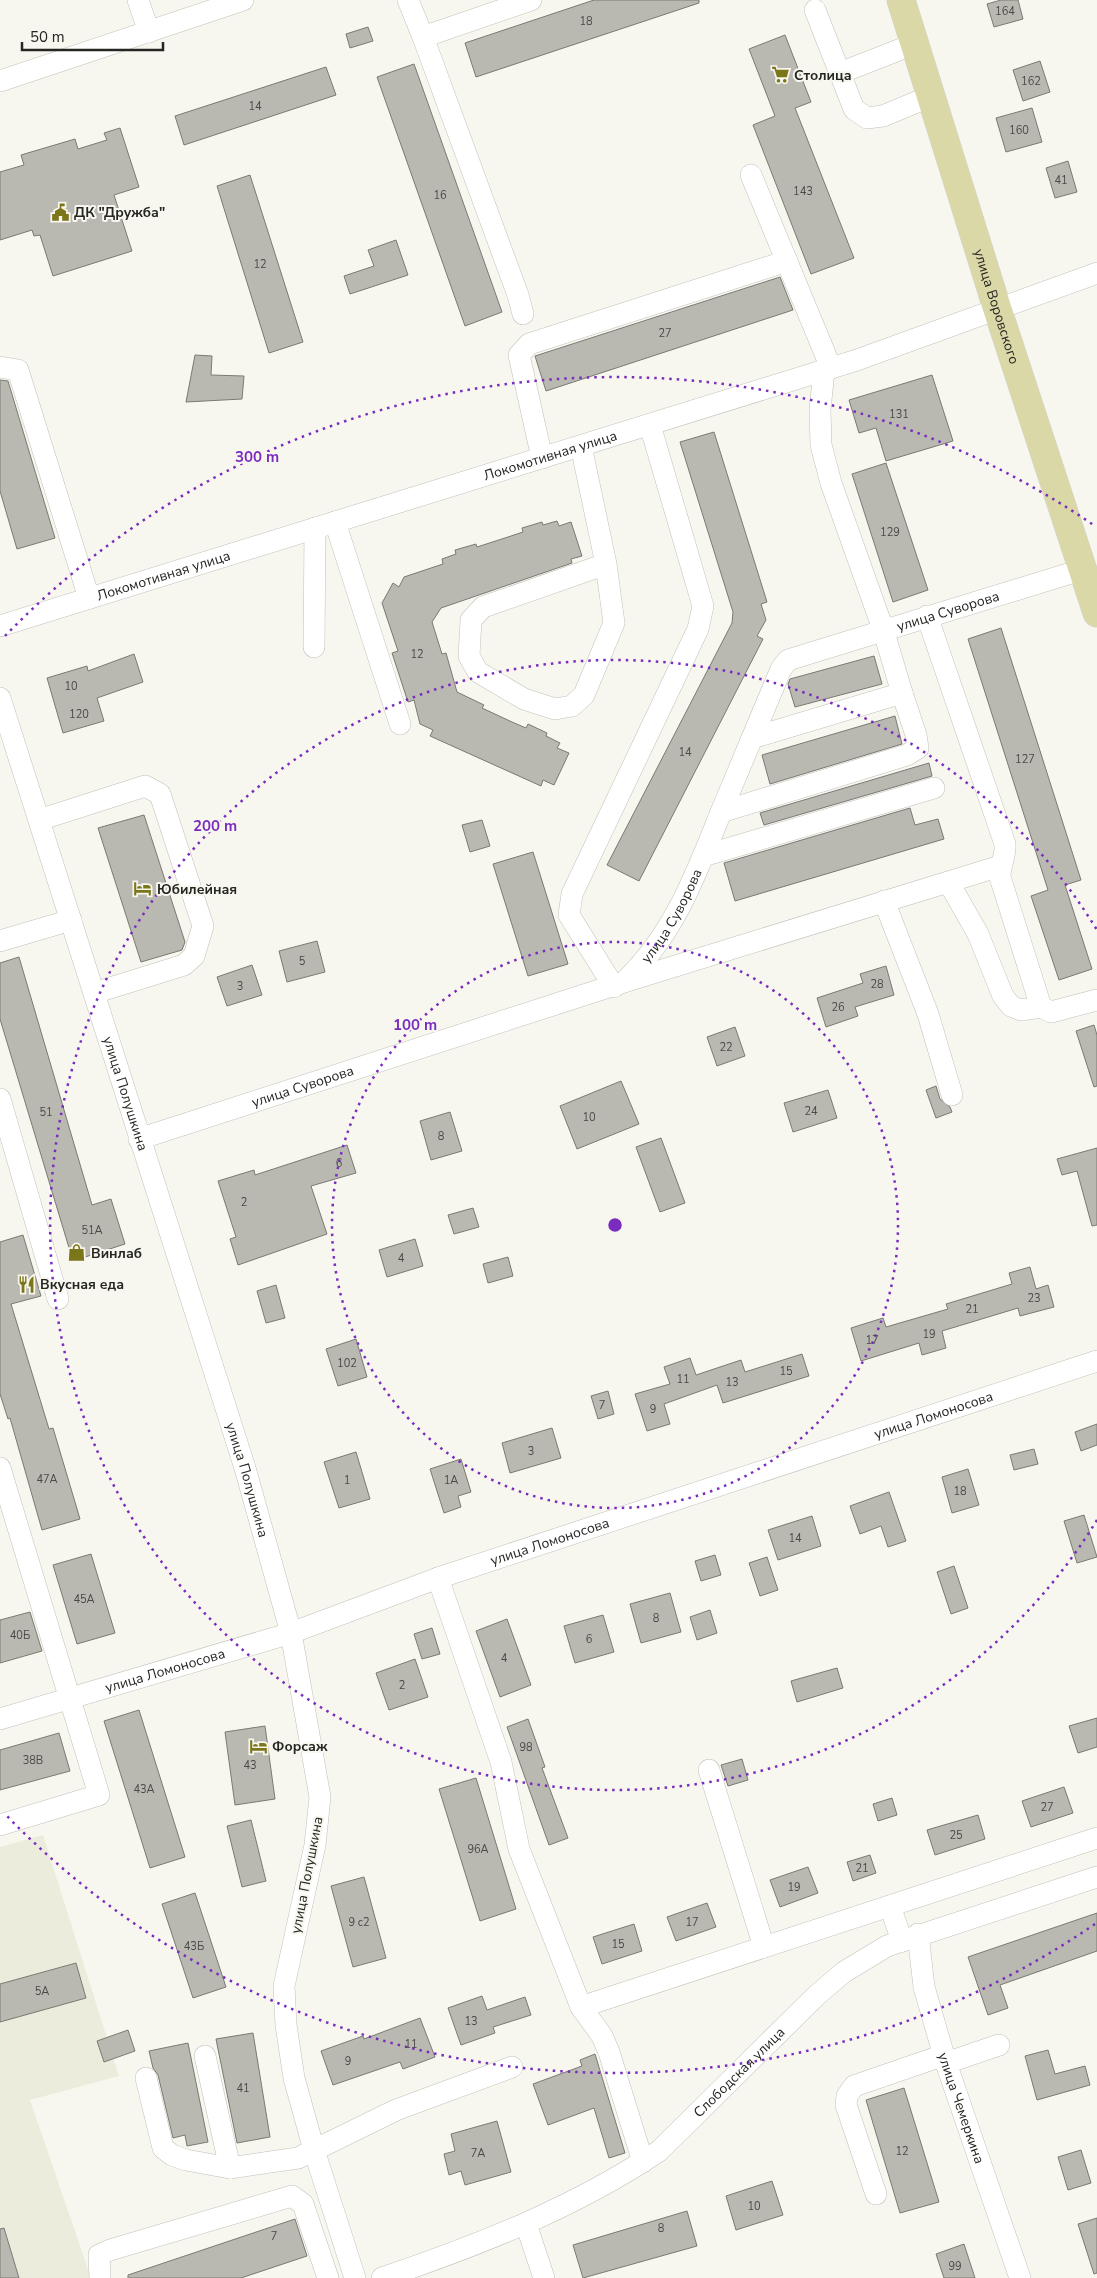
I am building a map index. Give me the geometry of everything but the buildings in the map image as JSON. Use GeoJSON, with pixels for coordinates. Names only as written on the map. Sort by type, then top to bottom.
{"type":"FeatureCollection","features":[{"type":"Feature","properties":{"kind":"main road","name":"улица Воровского"},"geometry":{"type":"LineString","coordinates":[[901,0],[997,308],[1097,613]]}},
{"type":"Feature","properties":{"kind":"street"},"geometry":{"type":"LineString","coordinates":[[138,0],[149,32]]}},
{"type":"Feature","properties":{"kind":"street"},"geometry":{"type":"LineString","coordinates":[[0,81],[243,0]]}},
{"type":"Feature","properties":{"kind":"street"},"geometry":{"type":"LineString","coordinates":[[408,0],[518,295],[523,314]]}},
{"type":"Feature","properties":{"kind":"street"},"geometry":{"type":"LineString","coordinates":[[423,37],[531,0]]}},
{"type":"Feature","properties":{"kind":"street"},"geometry":{"type":"LineString","coordinates":[[816,10],[854,109],[867,118],[882,116],[931,96]]}},
{"type":"Feature","properties":{"kind":"street"},"geometry":{"type":"LineString","coordinates":[[840,73],[914,44]]}},
{"type":"Feature","properties":{"kind":"street"},"geometry":{"type":"LineString","coordinates":[[721,812],[907,755],[918,748],[916,735],[883,629],[831,483],[821,445],[820,409],[828,369],[787,261],[751,175]]}},
{"type":"Feature","properties":{"kind":"street"},"geometry":{"type":"LineString","coordinates":[[542,458],[519,355],[529,344],[787,261]]}},
{"type":"Feature","properties":{"kind":"street","name":"Локомотивная улица"},"geometry":{"type":"LineString","coordinates":[[0,626],[828,369],[1097,273]]}},
{"type":"Feature","properties":{"kind":"street"},"geometry":{"type":"LineString","coordinates":[[0,367],[18,370],[89,598]]}},
{"type":"Feature","properties":{"kind":"street"},"geometry":{"type":"LineString","coordinates":[[650,425],[703,606],[698,629],[572,894],[569,906],[569,915],[619,984],[1000,866]]}},
{"type":"Feature","properties":{"kind":"street"},"geometry":{"type":"LineString","coordinates":[[580,446],[606,564],[614,623],[584,694],[572,706],[555,709],[524,700],[478,672],[469,656],[471,620],[482,607],[606,564]]}},
{"type":"Feature","properties":{"kind":"street"},"geometry":{"type":"LineString","coordinates":[[314,648],[325,525]]}},
{"type":"Feature","properties":{"kind":"street"},"geometry":{"type":"LineString","coordinates":[[325,525],[400,724]]}},
{"type":"Feature","properties":{"kind":"street","name":"улица Суворова"},"geometry":{"type":"LineString","coordinates":[[139,1139],[619,984],[637,970],[671,926],[703,856],[781,669],[788,660],[883,629],[1084,569]]}},
{"type":"Feature","properties":{"kind":"street"},"geometry":{"type":"LineString","coordinates":[[927,616],[1006,844],[1006,853],[1000,866],[1000,877],[1041,1007]]}},
{"type":"Feature","properties":{"kind":"street"},"geometry":{"type":"LineString","coordinates":[[752,738],[902,693]]}},
{"type":"Feature","properties":{"kind":"street","name":"улица Полушкина"},"geometry":{"type":"LineString","coordinates":[[0,698],[245,1468],[280,1586],[291,1633],[320,1797],[315,1845],[284,1986],[284,2003],[294,2078],[314,2150],[354,2278]]}},
{"type":"Feature","properties":{"kind":"street"},"geometry":{"type":"LineString","coordinates":[[39,820],[146,786],[160,794],[200,916],[203,926],[194,956],[184,965],[94,993]]}},
{"type":"Feature","properties":{"kind":"street"},"geometry":{"type":"LineString","coordinates":[[703,856],[934,788]]}},
{"type":"Feature","properties":{"kind":"street"},"geometry":{"type":"LineString","coordinates":[[949,883],[978,934],[1003,996],[1011,1006],[1020,1010],[1041,1007],[1051,1012],[1097,1000]]}},
{"type":"Feature","properties":{"kind":"street"},"geometry":{"type":"LineString","coordinates":[[884,901],[928,1014],[952,1094]]}},
{"type":"Feature","properties":{"kind":"street"},"geometry":{"type":"LineString","coordinates":[[0,941],[71,920]]}},
{"type":"Feature","properties":{"kind":"street"},"geometry":{"type":"LineString","coordinates":[[0,1099],[58,1299]]}},
{"type":"Feature","properties":{"kind":"street","name":"улица Ломоносова"},"geometry":{"type":"LineString","coordinates":[[0,1719],[291,1633],[438,1578],[1097,1361]]}},
{"type":"Feature","properties":{"kind":"street"},"geometry":{"type":"LineString","coordinates":[[0,1468],[71,1697],[99,1795],[0,1825]]}},
{"type":"Feature","properties":{"kind":"street"},"geometry":{"type":"LineString","coordinates":[[438,1578],[501,1762],[515,1838],[581,2007],[602,2036],[609,2052],[643,2162]]}},
{"type":"Feature","properties":{"kind":"street"},"geometry":{"type":"LineString","coordinates":[[709,1770],[764,1947]]}},
{"type":"Feature","properties":{"kind":"street"},"geometry":{"type":"LineString","coordinates":[[581,2007],[1097,1838]]}},
{"type":"Feature","properties":{"kind":"street","name":"Слободская улица"},"geometry":{"type":"LineString","coordinates":[[382,2278],[460,2251],[526,2224],[622,2175],[643,2162],[659,2151],[817,1995],[844,1972],[875,1952],[910,1938],[1097,1877]]}},
{"type":"Feature","properties":{"kind":"street","name":"улица Чемеркина"},"geometry":{"type":"LineString","coordinates":[[890,1906],[910,1938],[945,2059],[1020,2278]]}},
{"type":"Feature","properties":{"kind":"street"},"geometry":{"type":"LineString","coordinates":[[876,2194],[846,2105],[847,2096],[854,2086],[999,2045]]}},
{"type":"Feature","properties":{"kind":"street"},"geometry":{"type":"LineString","coordinates":[[205,2056],[230,2168]]}},
{"type":"Feature","properties":{"kind":"street"},"geometry":{"type":"LineString","coordinates":[[146,2078],[163,2148],[172,2155],[186,2160],[230,2168],[298,2158],[396,2110],[512,2067]]}},
{"type":"Feature","properties":{"kind":"street"},"geometry":{"type":"LineString","coordinates":[[100,2278],[99,2255],[110,2250],[292,2196],[303,2204],[328,2278]]}},
{"type":"Feature","properties":{"kind":"street"},"geometry":{"type":"LineString","coordinates":[[526,2224],[544,2278]]}},
{"type":"Feature","properties":{"kind":"shaded area"},"geometry":{"type":"Polygon","coordinates":[[[43,1835],[119,2076],[30,2100],[91,2278],[0,2278],[0,1847],[43,1835]]]}},
{"type":"Feature","properties":{"kind":"place","name":"Столица"},"geometry":{"type":"Point","coordinates":[780,75]}},
{"type":"Feature","properties":{"kind":"place","name":"ДК \"Дружба\""},"geometry":{"type":"Point","coordinates":[60,212]}},
{"type":"Feature","properties":{"kind":"place","name":"Юбилейная"},"geometry":{"type":"Point","coordinates":[143,889]}},
{"type":"Feature","properties":{"kind":"place","name":"Винлаб"},"geometry":{"type":"Point","coordinates":[77,1253]}},
{"type":"Feature","properties":{"kind":"place","name":"Вкусная еда"},"geometry":{"type":"Point","coordinates":[26,1284]}},
{"type":"Feature","properties":{"kind":"place","name":"Форсаж"},"geometry":{"type":"Point","coordinates":[258,1746]}}]}
